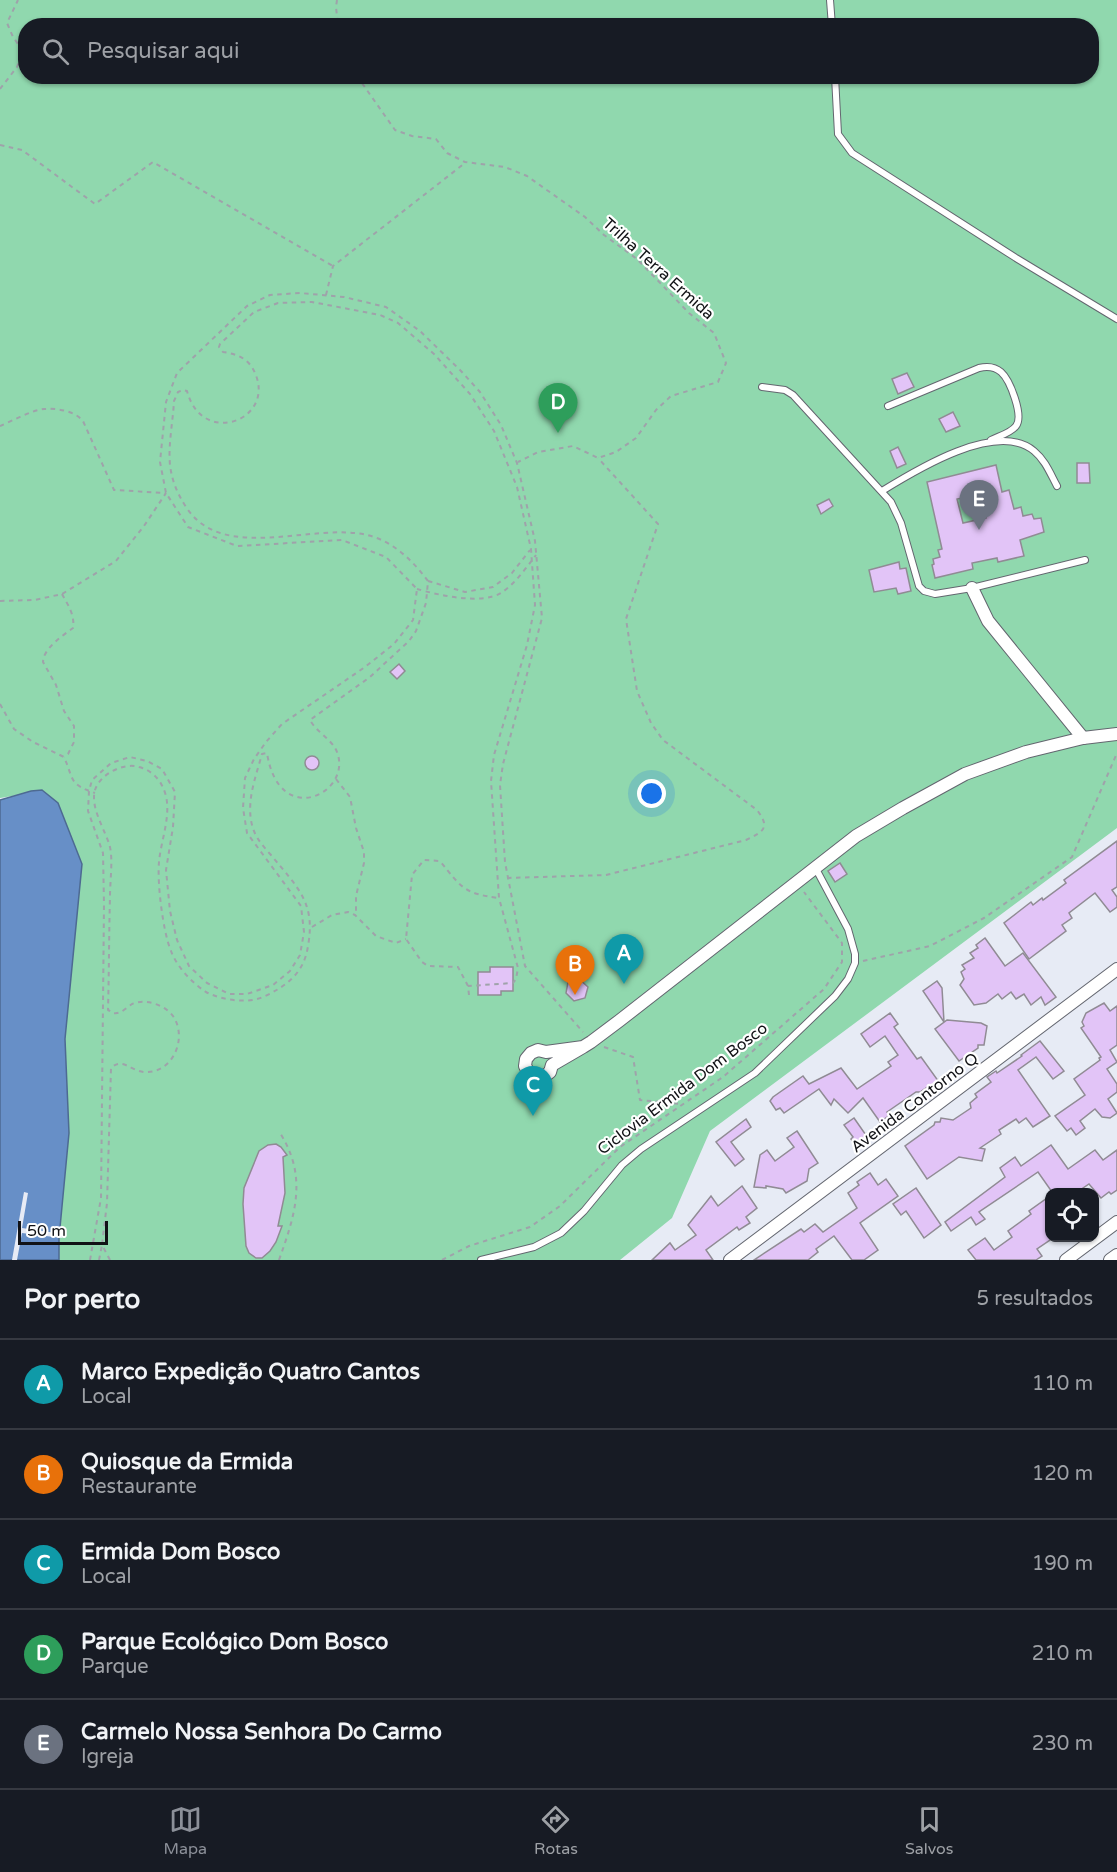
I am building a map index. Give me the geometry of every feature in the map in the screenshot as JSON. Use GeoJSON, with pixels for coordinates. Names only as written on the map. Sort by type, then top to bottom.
{"type":"FeatureCollection","features":[{"type":"Feature","properties":{"kind":"street"},"geometry":{"type":"LineString","coordinates":[[972,588],[988,621],[1083,738]]}},
{"type":"Feature","properties":{"kind":"street"},"geometry":{"type":"LineString","coordinates":[[552,1065],[587,1045],[856,836],[903,807],[965,774],[1026,753],[1083,738],[1117,734]]}},
{"type":"Feature","properties":{"kind":"street","name":"Avenida Contorno Q"},"geometry":{"type":"LineString","coordinates":[[730,1260],[1117,969]]}},
{"type":"Feature","properties":{"kind":"street"},"geometry":{"type":"LineString","coordinates":[[546,1052],[551,1058],[550,1072],[543,1077],[536,1077],[529,1073],[525,1066],[526,1059],[531,1053],[538,1050],[546,1052],[587,1045]]}},
{"type":"Feature","properties":{"kind":"street"},"geometry":{"type":"LineString","coordinates":[[1066,1260],[1117,1222]]}},
{"type":"Feature","properties":{"kind":"street"},"geometry":{"type":"LineString","coordinates":[[1110,1260],[1117,1255]]}},
{"type":"Feature","properties":{"kind":"lane"},"geometry":{"type":"LineString","coordinates":[[830,0],[831,18]]}},
{"type":"Feature","properties":{"kind":"lane"},"geometry":{"type":"LineString","coordinates":[[835,84],[838,134],[852,153],[1016,258],[1117,319]]}},
{"type":"Feature","properties":{"kind":"lane"},"geometry":{"type":"LineString","coordinates":[[882,491],[942,457],[991,440],[1014,428],[1019,418],[1006,378],[994,368],[987,366],[888,406]]}},
{"type":"Feature","properties":{"kind":"lane"},"geometry":{"type":"LineString","coordinates":[[762,387],[790,392],[891,502],[901,523],[920,586],[924,591],[935,594],[972,588],[1084,560]]}},
{"type":"Feature","properties":{"kind":"lane"},"geometry":{"type":"LineString","coordinates":[[991,440],[1020,443],[1034,450],[1045,462],[1057,486]]}},
{"type":"Feature","properties":{"kind":"lane"},"geometry":{"type":"LineString","coordinates":[[481,1260],[534,1246],[561,1233],[584,1211],[621,1165],[641,1149],[755,1074],[835,996],[848,979],[855,963],[855,954],[848,929],[816,869]]}},
{"type":"Feature","properties":{"kind":"path"},"geometry":{"type":"LineString","coordinates":[[18,0],[7,23],[18,44]]}},
{"type":"Feature","properties":{"kind":"path"},"geometry":{"type":"LineString","coordinates":[[337,0],[338,18]]}},
{"type":"Feature","properties":{"kind":"path"},"geometry":{"type":"LineString","coordinates":[[0,89],[18,64]]}},
{"type":"Feature","properties":{"kind":"path","name":"Trilha Terra Ermida"},"geometry":{"type":"LineString","coordinates":[[363,84],[395,130],[412,136],[436,139],[447,153],[465,162],[506,167],[527,176],[585,217],[637,260],[689,313],[714,333],[726,363],[718,382],[671,396],[656,410],[636,438],[616,452],[598,458]]}},
{"type":"Feature","properties":{"kind":"path"},"geometry":{"type":"LineString","coordinates":[[0,145],[22,150],[95,204],[153,162],[333,266]]}},
{"type":"Feature","properties":{"kind":"path"},"geometry":{"type":"LineString","coordinates":[[326,296],[333,266],[465,162]]}},
{"type":"Feature","properties":{"kind":"path"},"geometry":{"type":"LineString","coordinates":[[536,555],[517,579],[500,594],[473,598],[444,596],[417,589],[386,557],[342,540],[237,546],[188,527],[166,493],[160,462],[166,402],[177,372],[247,306],[270,295],[300,293],[344,297],[386,307],[420,331],[480,392],[501,425],[517,463],[535,541],[542,618],[503,764],[500,785],[507,878],[525,966],[587,1045],[633,1057],[640,1100],[681,1104]]}},
{"type":"Feature","properties":{"kind":"path"},"geometry":{"type":"LineString","coordinates":[[468,986],[513,983],[518,968],[499,898],[491,781],[497,745],[527,645],[535,605],[531,549],[517,487],[494,431],[470,394],[434,354],[398,323],[380,315],[312,302],[278,303],[254,312],[220,344],[219,347],[223,352],[235,353],[251,364],[259,383],[258,400],[246,416],[232,423],[217,424],[206,420],[190,402],[187,391],[178,392],[174,401],[170,463],[175,489],[194,518],[217,532],[244,538],[343,531],[369,536],[393,547],[413,562],[428,581],[465,592],[493,587],[512,573],[531,549]]}},
{"type":"Feature","properties":{"kind":"path"},"geometry":{"type":"LineString","coordinates":[[0,426],[43,409],[72,412],[79,415],[83,421],[114,490],[166,493]]}},
{"type":"Feature","properties":{"kind":"path"},"geometry":{"type":"LineString","coordinates":[[507,878],[606,875],[746,840],[761,833],[765,826],[765,819],[757,810],[663,740],[637,692],[626,619],[658,524],[598,458],[573,446],[538,452],[517,463]]}},
{"type":"Feature","properties":{"kind":"path"},"geometry":{"type":"LineString","coordinates":[[0,601],[35,600],[62,594],[116,561],[144,526],[166,493]]}},
{"type":"Feature","properties":{"kind":"path"},"geometry":{"type":"LineString","coordinates":[[99,1260],[107,1203],[111,1068],[120,1063],[141,1072],[153,1071],[170,1062],[179,1046],[178,1023],[170,1011],[152,1002],[134,1003],[119,1013],[108,1010],[110,849],[95,802],[94,793],[97,785],[108,773],[131,764],[146,769],[162,783],[168,800],[159,863],[160,900],[171,952],[185,974],[198,987],[212,995],[245,1002],[261,998],[290,983],[306,961],[312,927],[307,902],[296,885],[256,838],[251,823],[251,792],[262,754],[267,753],[269,767],[280,789],[291,796],[308,798],[324,792],[336,779],[339,769],[337,751],[310,720],[370,677],[409,641],[416,631],[426,603],[428,581]]}},
{"type":"Feature","properties":{"kind":"path"},"geometry":{"type":"LineString","coordinates":[[90,1260],[101,1198],[104,904],[103,852],[88,811],[92,780],[111,763],[130,758],[147,761],[162,769],[174,792],[166,870],[170,911],[177,940],[189,966],[207,983],[229,994],[247,994],[273,985],[290,971],[300,955],[304,932],[300,906],[247,833],[243,808],[245,778],[254,759],[282,724],[365,667],[394,644],[413,620],[417,589]]}},
{"type":"Feature","properties":{"kind":"path"},"geometry":{"type":"LineString","coordinates":[[62,594],[72,613],[73,628],[44,654],[43,663],[56,685],[64,711],[74,726],[74,742],[64,757]]}},
{"type":"Feature","properties":{"kind":"path"},"geometry":{"type":"LineString","coordinates":[[0,704],[14,729],[33,742],[64,757],[71,779],[80,788],[94,793]]}},
{"type":"Feature","properties":{"kind":"path"},"geometry":{"type":"LineString","coordinates":[[855,963],[930,945],[984,918],[1072,857],[1117,753]]}},
{"type":"Feature","properties":{"kind":"path"},"geometry":{"type":"LineString","coordinates":[[336,779],[350,797],[356,828],[364,852],[364,863],[356,896],[356,915]]}},
{"type":"Feature","properties":{"kind":"path"},"geometry":{"type":"LineString","coordinates":[[469,994],[468,986],[458,967],[428,966],[422,962],[406,939],[412,875],[424,860],[440,861],[460,886],[475,895],[499,898]]}},
{"type":"Feature","properties":{"kind":"path","name":"Ciclovia Ermida Dom Bosco"},"geometry":{"type":"LineString","coordinates":[[442,1260],[469,1246],[530,1227],[560,1206],[620,1147],[723,1077],[824,989],[842,962],[842,944],[797,882]]}},
{"type":"Feature","properties":{"kind":"path"},"geometry":{"type":"LineString","coordinates":[[312,927],[332,915],[348,912],[356,915],[376,936],[396,943],[406,939]]}},
{"type":"Feature","properties":{"kind":"path"},"geometry":{"type":"LineString","coordinates":[[279,1260],[294,1215],[297,1180],[291,1153],[280,1133]]}},
{"type":"Feature","properties":{"kind":"path"},"geometry":{"type":"LineString","coordinates":[[102,1245],[110,1260]]}},
{"type":"Feature","properties":{"kind":"green space"},"geometry":{"type":"Polygon","coordinates":[[[0,0],[1117,0],[1117,828],[710,1131],[672,1218],[620,1260],[59,1260],[69,1133],[65,1039],[43,791],[0,798],[0,0]]]}},
{"type":"Feature","properties":{"kind":"water"},"geometry":{"type":"Polygon","coordinates":[[[42,790],[58,803],[82,864],[65,1039],[69,1133],[59,1260],[0,1260],[0,800],[42,790]]]}},
{"type":"Feature","properties":{"kind":"pier"},"geometry":{"type":"Polygon","coordinates":[[[24,1192],[28,1193],[22,1228],[63,1234],[62,1238],[22,1233],[17,1260],[12,1260],[24,1192]]]}},
{"type":"Feature","properties":{"kind":"building"},"geometry":{"type":"Polygon","coordinates":[[[907,373],[914,387],[898,394],[892,379],[907,373]]]}},
{"type":"Feature","properties":{"kind":"building"},"geometry":{"type":"Polygon","coordinates":[[[953,412],[960,426],[946,432],[939,419],[953,412]]]}},
{"type":"Feature","properties":{"kind":"building"},"geometry":{"type":"Polygon","coordinates":[[[898,447],[906,464],[897,468],[890,451],[898,447]]]}},
{"type":"Feature","properties":{"kind":"building"},"geometry":{"type":"Polygon","coordinates":[[[1077,463],[1089,463],[1090,483],[1077,483],[1077,463]]]}},
{"type":"Feature","properties":{"kind":"building"},"geometry":{"type":"Polygon","coordinates":[[[996,465],[1002,492],[1009,490],[1014,509],[1021,507],[1023,516],[1032,514],[1034,519],[1041,518],[1044,532],[1020,540],[1024,556],[998,562],[997,558],[972,563],[973,569],[935,578],[933,559],[940,557],[938,550],[942,549],[927,482],[996,465]],[[981,494],[957,499],[963,523],[986,518],[981,494]]]}},
{"type":"Feature","properties":{"kind":"building"},"geometry":{"type":"Polygon","coordinates":[[[829,499],[833,506],[821,514],[817,505],[829,499]]]}},
{"type":"Feature","properties":{"kind":"building"},"geometry":{"type":"Polygon","coordinates":[[[899,562],[900,569],[906,568],[911,591],[898,594],[896,588],[874,592],[869,570],[899,562]]]}},
{"type":"Feature","properties":{"kind":"building"},"geometry":{"type":"Polygon","coordinates":[[[399,664],[405,671],[397,679],[390,672],[399,664]]]}},
{"type":"Feature","properties":{"kind":"building"},"geometry":{"type":"Polygon","coordinates":[[[309,756],[315,756],[319,763],[315,770],[309,770],[305,766],[305,760],[309,756]]]}},
{"type":"Feature","properties":{"kind":"building"},"geometry":{"type":"Polygon","coordinates":[[[1117,841],[1117,887],[1112,890],[1117,897],[1117,907],[1110,912],[1095,893],[1069,913],[1072,918],[1062,925],[1066,931],[1029,959],[1004,923],[1031,902],[1033,905],[1042,898],[1043,900],[1066,883],[1064,880],[1117,841]]]}},
{"type":"Feature","properties":{"kind":"building"},"geometry":{"type":"Polygon","coordinates":[[[840,863],[847,874],[835,882],[828,871],[840,863]]]}},
{"type":"Feature","properties":{"kind":"building"},"geometry":{"type":"Polygon","coordinates":[[[985,938],[1005,966],[1023,953],[1056,997],[1045,1005],[1041,997],[1031,1005],[1024,994],[1016,999],[1011,992],[1002,999],[998,994],[986,1003],[974,1005],[960,985],[964,979],[961,972],[965,969],[962,965],[974,958],[970,953],[978,948],[976,945],[985,938]]]}},
{"type":"Feature","properties":{"kind":"building"},"geometry":{"type":"Polygon","coordinates":[[[490,967],[513,967],[513,991],[501,991],[501,995],[478,995],[478,972],[490,972],[490,967]]]}},
{"type":"Feature","properties":{"kind":"building"},"geometry":{"type":"Polygon","coordinates":[[[579,979],[588,987],[585,998],[574,1001],[566,993],[568,982],[579,979]]]}},
{"type":"Feature","properties":{"kind":"building"},"geometry":{"type":"Polygon","coordinates":[[[937,981],[942,988],[944,1022],[923,991],[937,981]]]}},
{"type":"Feature","properties":{"kind":"building"},"geometry":{"type":"Polygon","coordinates":[[[1104,1003],[1110,1011],[1117,1006],[1117,1045],[1110,1050],[1117,1062],[1107,1069],[1117,1084],[1117,1092],[1108,1099],[1117,1113],[1110,1118],[1102,1117],[1095,1109],[1080,1121],[1085,1128],[1076,1135],[1071,1128],[1067,1131],[1055,1116],[1085,1095],[1074,1079],[1101,1057],[1081,1028],[1084,1026],[1082,1022],[1086,1013],[1104,1003]]]}},
{"type":"Feature","properties":{"kind":"building"},"geometry":{"type":"Polygon","coordinates":[[[890,1013],[898,1024],[894,1027],[917,1059],[921,1057],[939,1082],[931,1088],[929,1086],[916,1092],[887,1112],[890,1115],[880,1122],[863,1098],[848,1113],[834,1099],[831,1105],[819,1089],[784,1113],[780,1108],[776,1110],[770,1101],[773,1097],[803,1076],[809,1084],[841,1068],[857,1089],[891,1066],[888,1062],[898,1055],[885,1036],[870,1047],[861,1034],[890,1013]]]}},
{"type":"Feature","properties":{"kind":"building"},"geometry":{"type":"Polygon","coordinates":[[[947,1020],[981,1023],[987,1026],[984,1045],[978,1045],[978,1048],[959,1061],[935,1029],[947,1020]]]}},
{"type":"Feature","properties":{"kind":"building"},"geometry":{"type":"Polygon","coordinates":[[[1040,1041],[1064,1071],[1053,1079],[1036,1057],[1018,1070],[1050,1116],[1033,1127],[1026,1118],[1019,1123],[1016,1119],[999,1130],[1001,1134],[980,1148],[985,1149],[982,1161],[959,1157],[927,1179],[905,1146],[935,1122],[940,1122],[941,1118],[953,1120],[971,1108],[970,1103],[977,1097],[975,1094],[991,1082],[987,1077],[996,1071],[997,1073],[1040,1041]]]}},
{"type":"Feature","properties":{"kind":"building"},"geometry":{"type":"Polygon","coordinates":[[[854,1118],[868,1138],[856,1146],[851,1139],[853,1137],[844,1125],[854,1118]]]}},
{"type":"Feature","properties":{"kind":"building"},"geometry":{"type":"Polygon","coordinates":[[[746,1119],[751,1127],[731,1142],[744,1159],[735,1166],[716,1142],[746,1119]]]}},
{"type":"Feature","properties":{"kind":"building"},"geometry":{"type":"Polygon","coordinates":[[[797,1131],[818,1163],[809,1169],[807,1181],[786,1193],[783,1189],[766,1186],[766,1188],[754,1187],[760,1155],[767,1150],[775,1161],[794,1147],[787,1138],[797,1131]]]}},
{"type":"Feature","properties":{"kind":"building"},"geometry":{"type":"Polygon","coordinates":[[[276,1144],[287,1155],[283,1157],[285,1193],[278,1226],[282,1226],[270,1251],[262,1258],[256,1258],[249,1253],[246,1246],[244,1188],[259,1151],[268,1145],[276,1144]]]}},
{"type":"Feature","properties":{"kind":"building"},"geometry":{"type":"Polygon","coordinates":[[[1051,1145],[1068,1169],[1095,1150],[1103,1160],[1117,1150],[1117,1190],[1101,1198],[1099,1188],[1092,1188],[1089,1184],[1083,1188],[1049,1188],[1038,1172],[979,1212],[985,1219],[976,1225],[971,1217],[951,1231],[945,1222],[1005,1177],[1000,1168],[1015,1157],[1021,1166],[1051,1145]]]}},
{"type":"Feature","properties":{"kind":"building"},"geometry":{"type":"Polygon","coordinates":[[[870,1173],[878,1185],[886,1179],[898,1196],[860,1223],[878,1250],[864,1260],[852,1260],[834,1236],[816,1249],[818,1252],[808,1260],[754,1260],[801,1229],[804,1232],[815,1224],[823,1232],[857,1208],[848,1193],[859,1185],[857,1182],[870,1173]]]}},
{"type":"Feature","properties":{"kind":"building"},"geometry":{"type":"Polygon","coordinates":[[[742,1186],[757,1208],[746,1217],[750,1223],[739,1230],[737,1227],[706,1250],[713,1260],[652,1260],[670,1243],[675,1250],[696,1235],[688,1225],[711,1196],[718,1206],[742,1186]]]}},
{"type":"Feature","properties":{"kind":"building"},"geometry":{"type":"Polygon","coordinates":[[[916,1188],[941,1225],[924,1238],[906,1211],[901,1215],[893,1204],[916,1188]]]}},
{"type":"Feature","properties":{"kind":"building"},"geometry":{"type":"Polygon","coordinates":[[[1045,1200],[1045,1242],[1047,1242],[1037,1249],[1042,1256],[1036,1260],[976,1260],[968,1250],[985,1238],[994,1250],[1012,1237],[1008,1231],[1031,1214],[1029,1211],[1045,1200]]]}},
{"type":"Feature","properties":{"kind":"place","name":"Parque Ecológico Dom Bosco"},"geometry":{"type":"Point","coordinates":[558,433]}},
{"type":"Feature","properties":{"kind":"place","name":"Carmelo Nossa Senhora Do Carmo"},"geometry":{"type":"Point","coordinates":[979,530]}},
{"type":"Feature","properties":{"kind":"place","name":"Marco Expedição Quatro Cantos"},"geometry":{"type":"Point","coordinates":[624,984]}},
{"type":"Feature","properties":{"kind":"place","name":"Quiosque da Ermida"},"geometry":{"type":"Point","coordinates":[575,995]}},
{"type":"Feature","properties":{"kind":"place","name":"Ermida Dom Bosco"},"geometry":{"type":"Point","coordinates":[533,1116]}}]}
